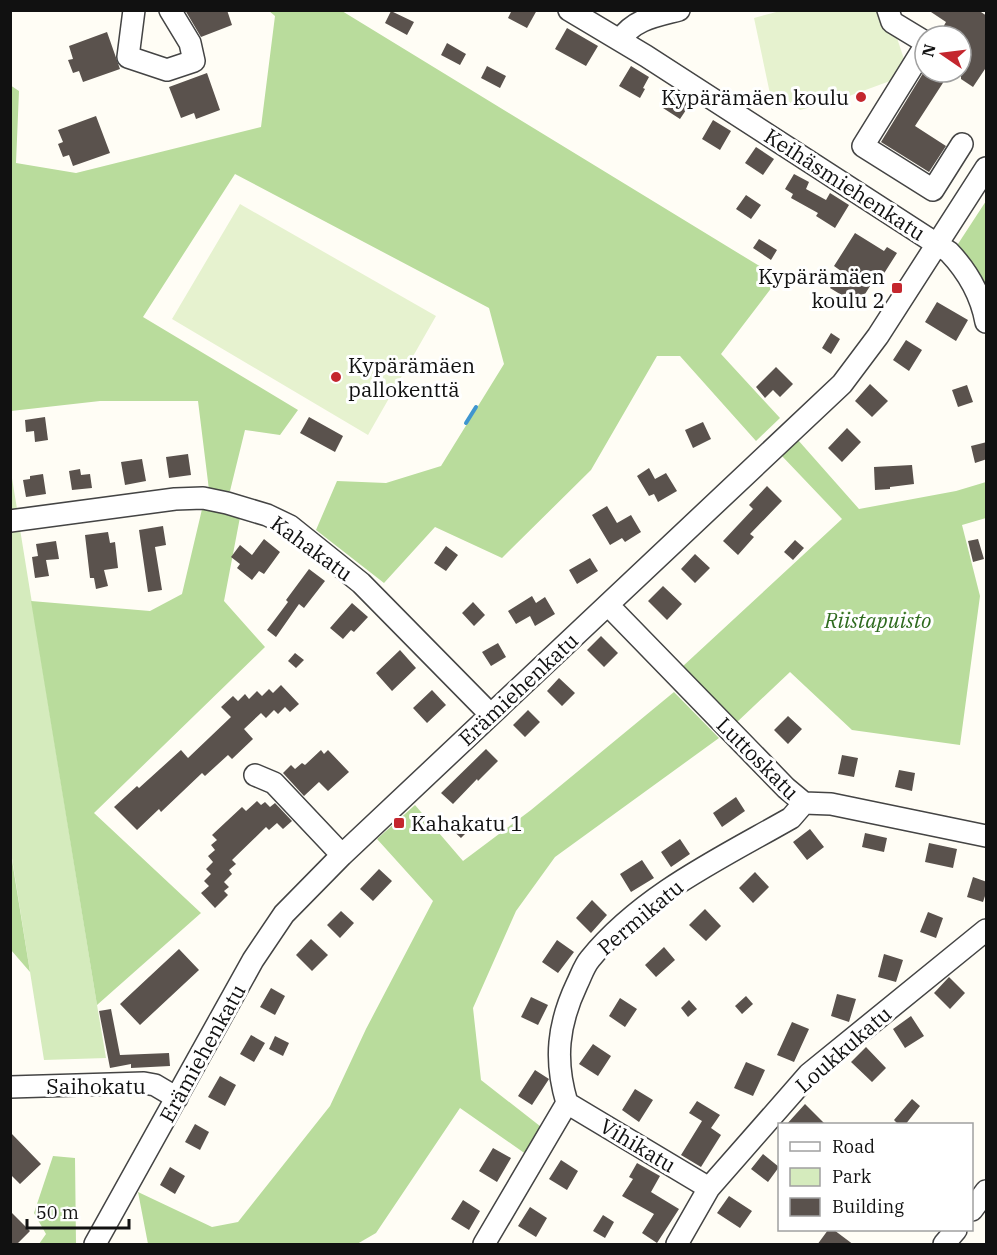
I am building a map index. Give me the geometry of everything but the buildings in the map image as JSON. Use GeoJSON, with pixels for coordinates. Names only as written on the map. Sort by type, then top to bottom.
{"type":"FeatureCollection","features":[{"type":"Feature","properties":{"kind":"street"},"geometry":{"type":"LineString","coordinates":[[134,10],[129,57],[167,70],[194,61],[190,43],[170,10]]}},
{"type":"Feature","properties":{"kind":"street","name":"Keihäsmiehenkatu"},"geometry":{"type":"LineString","coordinates":[[569,10],[620,40],[938,244]]}},
{"type":"Feature","properties":{"kind":"street"},"geometry":{"type":"LineString","coordinates":[[620,40],[634,24],[679,10]]}},
{"type":"Feature","properties":{"kind":"street"},"geometry":{"type":"LineString","coordinates":[[888,10],[892,22],[913,36]]}},
{"type":"Feature","properties":{"kind":"street"},"geometry":{"type":"LineString","coordinates":[[913,64],[864,146],[933,190],[962,144]]}},
{"type":"Feature","properties":{"kind":"street","name":"Erämiehenkatu"},"geometry":{"type":"LineString","coordinates":[[95,1245],[271,931],[307,889],[342,855],[842,384],[872,345],[984,178]]}},
{"type":"Feature","properties":{"kind":"street"},"geometry":{"type":"LineString","coordinates":[[938,244],[960,264],[981,299],[986,315]]}},
{"type":"Feature","properties":{"kind":"street","name":"Kahakatu"},"geometry":{"type":"LineString","coordinates":[[10,521],[175,499],[203,498],[267,515],[290,526],[361,583],[490,714]]}},
{"type":"Feature","properties":{"kind":"street","name":"Luttoskatu"},"geometry":{"type":"LineString","coordinates":[[608,605],[786,788],[804,803],[831,804],[987,836]]}},
{"type":"Feature","properties":{"kind":"street"},"geometry":{"type":"LineString","coordinates":[[255,775],[274,783],[342,855]]}},
{"type":"Feature","properties":{"kind":"street","name":"Permikatu"},"geometry":{"type":"LineString","coordinates":[[567,1103],[560,1080],[558,1050],[569,1002],[588,960],[658,897],[791,818],[804,803]]}},
{"type":"Feature","properties":{"kind":"street","name":"Loukkukatu"},"geometry":{"type":"LineString","coordinates":[[677,1245],[709,1188],[809,1074],[987,930]]}},
{"type":"Feature","properties":{"kind":"street","name":"Saihokatu"},"geometry":{"type":"LineString","coordinates":[[10,1087],[144,1083],[155,1085],[177,1098]]}},
{"type":"Feature","properties":{"kind":"street"},"geometry":{"type":"LineString","coordinates":[[484,1245],[567,1103]]}},
{"type":"Feature","properties":{"kind":"street","name":"Vihikatu"},"geometry":{"type":"LineString","coordinates":[[567,1103],[709,1188]]}},
{"type":"Feature","properties":{"kind":"street"},"geometry":{"type":"LineString","coordinates":[[973,1209],[987,1191]]}},
{"type":"Feature","properties":{"kind":"street"},"geometry":{"type":"LineString","coordinates":[[944,1245],[955,1231]]}},
{"type":"Feature","properties":{"kind":"green space"},"geometry":{"type":"Polygon","coordinates":[[[784,10],[888,11],[904,59],[890,81],[841,99],[800,110],[792,102],[783,108],[773,108],[754,18],[784,10]]]}},
{"type":"Feature","properties":{"kind":"green space"},"geometry":{"type":"Polygon","coordinates":[[[269,11],[342,11],[779,278],[721,354],[780,418],[756,441],[680,356],[657,356],[591,470],[502,558],[435,527],[384,583],[316,530],[337,481],[386,483],[441,466],[504,364],[489,308],[235,174],[143,317],[298,410],[280,435],[245,430],[230,491],[209,490],[198,401],[100,401],[11,411],[10,85],[19,91],[16,163],[76,173],[261,127],[275,16],[269,11]]]}},
{"type":"Feature","properties":{"kind":"green space"},"geometry":{"type":"Polygon","coordinates":[[[986,201],[986,300],[956,247],[986,201]]]}},
{"type":"Feature","properties":{"kind":"green space","name":"Kypärämäen pallokenttä"},"geometry":{"type":"Polygon","coordinates":[[[240,204],[436,316],[368,435],[172,319],[240,204]]]}},
{"type":"Feature","properties":{"kind":"green space","name":"Riistapuisto"},"geometry":{"type":"Polygon","coordinates":[[[798,440],[859,509],[956,491],[986,482],[986,518],[962,525],[980,596],[960,745],[852,730],[790,672],[736,723],[682,667],[842,519],[781,455],[798,440]]]}},
{"type":"Feature","properties":{"kind":"green space"},"geometry":{"type":"Polygon","coordinates":[[[10,466],[17,509],[11,511],[10,511],[10,466]]]}},
{"type":"Feature","properties":{"kind":"green space"},"geometry":{"type":"Polygon","coordinates":[[[203,505],[241,512],[224,601],[265,647],[94,813],[201,913],[97,1005],[31,601],[150,611],[182,594],[203,505]]]}},
{"type":"Feature","properties":{"kind":"green space"},"geometry":{"type":"Polygon","coordinates":[[[20,529],[106,1058],[44,1060],[11,852],[10,531],[20,529]]]}},
{"type":"Feature","properties":{"kind":"green space"},"geometry":{"type":"Polygon","coordinates":[[[674,692],[719,738],[555,857],[516,911],[473,1008],[481,1080],[545,1130],[530,1157],[460,1108],[376,1233],[357,1244],[148,1244],[138,1192],[212,1227],[238,1222],[330,1106],[366,1029],[433,901],[377,839],[415,805],[463,861],[531,810],[674,692]]]}},
{"type":"Feature","properties":{"kind":"green space"},"geometry":{"type":"Polygon","coordinates":[[[11,854],[30,972],[11,950],[11,854]]]}},
{"type":"Feature","properties":{"kind":"green space"},"geometry":{"type":"Polygon","coordinates":[[[53,1156],[75,1158],[76,1244],[39,1244],[46,1234],[34,1213],[53,1156]]]}},
{"type":"Feature","properties":{"kind":"waterway"},"geometry":{"type":"LineString","coordinates":[[466,423],[476,407]]}},
{"type":"Feature","properties":{"kind":"place","name":"Kypärämäen koulu"},"geometry":{"type":"Point","coordinates":[861,97]}},
{"type":"Feature","properties":{"kind":"place","name":"Kypärämäen koulu 2"},"geometry":{"type":"Point","coordinates":[897,288]}},
{"type":"Feature","properties":{"kind":"place","name":"Kypärämäen pallokenttä"},"geometry":{"type":"Point","coordinates":[336,377]}},
{"type":"Feature","properties":{"kind":"place","name":"Kahakatu 1"},"geometry":{"type":"Point","coordinates":[399,823]}}]}
